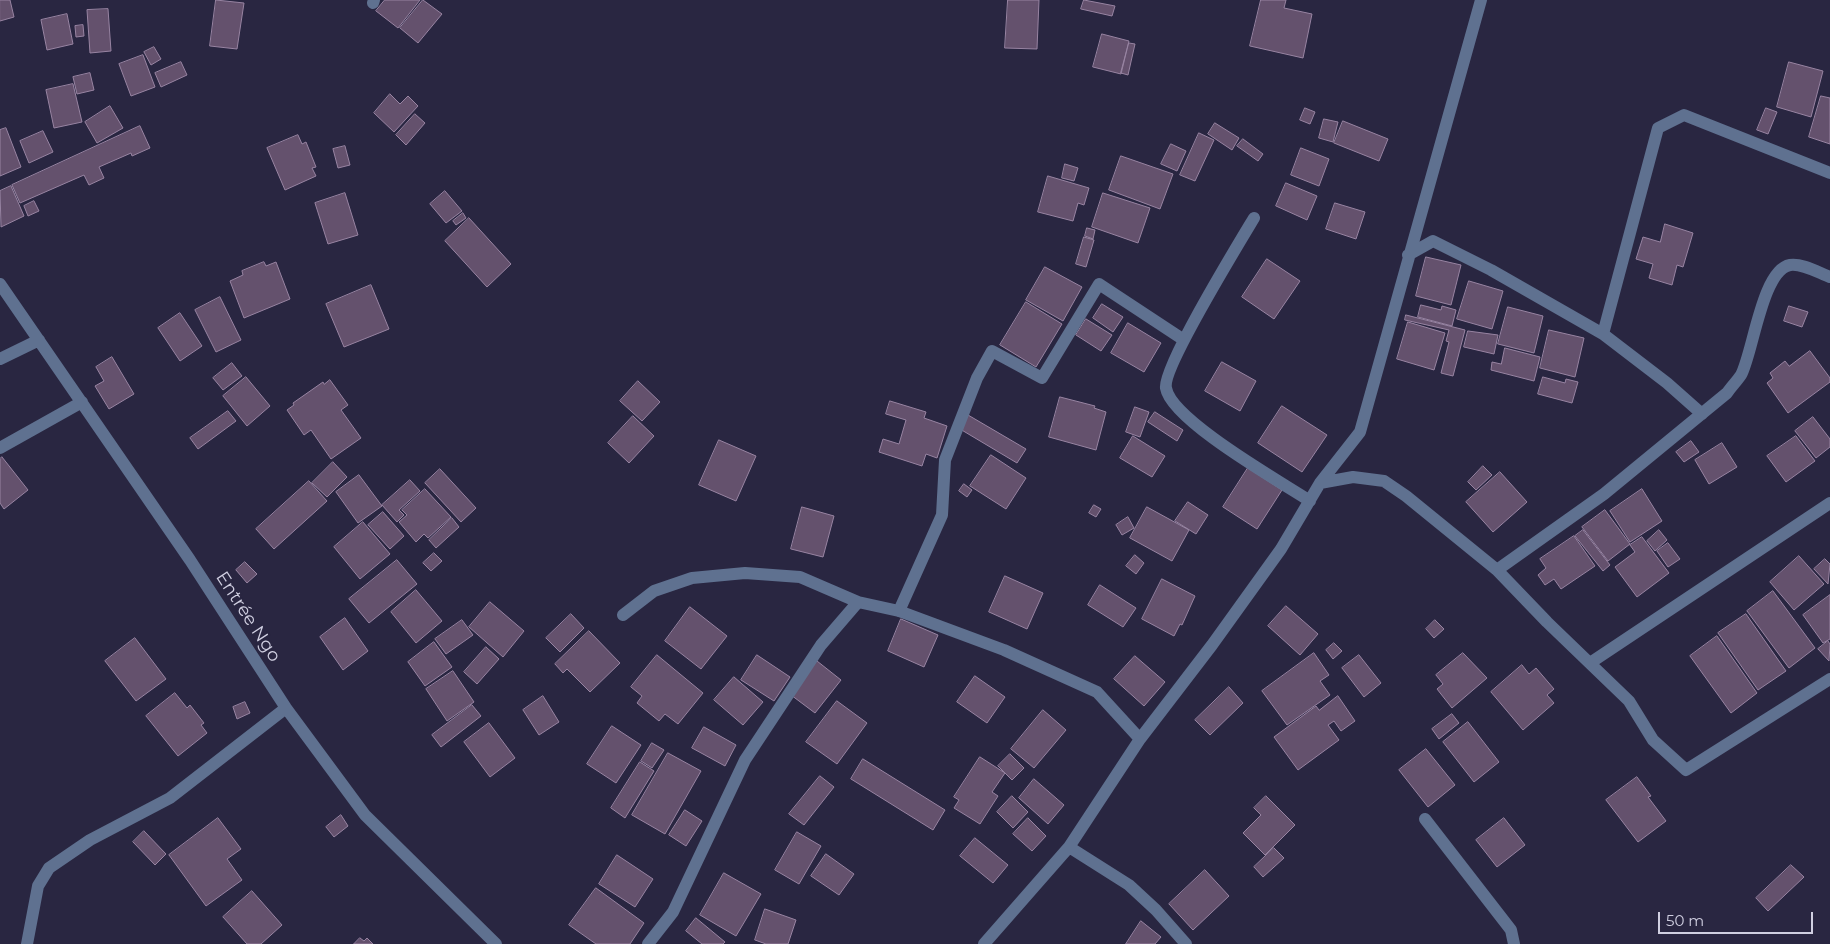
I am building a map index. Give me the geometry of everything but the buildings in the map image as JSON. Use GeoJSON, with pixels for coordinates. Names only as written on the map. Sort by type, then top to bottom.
{"type":"FeatureCollection","features":[{"type":"Feature","properties":{"kind":"street"},"geometry":{"type":"LineString","coordinates":[[984,944],[1069,846],[1140,739],[1212,645],[1275,557],[1320,483],[1360,432],[1480,0]]}},
{"type":"Feature","properties":{"kind":"street"},"geometry":{"type":"LineString","coordinates":[[1603,334],[1658,128],[1684,115],[1830,173]]}},
{"type":"Feature","properties":{"kind":"street"},"geometry":{"type":"LineString","coordinates":[[1254,218],[1184,340],[1165,381],[1166,390],[1170,399],[1197,428],[1310,500]]}},
{"type":"Feature","properties":{"kind":"street"},"geometry":{"type":"LineString","coordinates":[[1408,254],[1433,241],[1491,270],[1603,334],[1667,383],[1702,414]]}},
{"type":"Feature","properties":{"kind":"street"},"geometry":{"type":"LineString","coordinates":[[1497,570],[1604,494],[1727,393],[1741,374],[1769,286],[1780,271],[1789,265],[1803,267],[1830,277]]}},
{"type":"Feature","properties":{"kind":"street","name":"Entrée Ngo"},"geometry":{"type":"LineString","coordinates":[[0,284],[190,560],[286,708],[365,815],[496,944]]}},
{"type":"Feature","properties":{"kind":"street"},"geometry":{"type":"LineString","coordinates":[[899,611],[942,515],[946,460],[977,378],[992,350],[1042,378],[1099,284],[1184,340]]}},
{"type":"Feature","properties":{"kind":"street"},"geometry":{"type":"LineString","coordinates":[[0,359],[39,340]]}},
{"type":"Feature","properties":{"kind":"street"},"geometry":{"type":"LineString","coordinates":[[0,448],[82,402]]}},
{"type":"Feature","properties":{"kind":"street"},"geometry":{"type":"LineString","coordinates":[[1320,483],[1353,477],[1384,481],[1406,496],[1497,570],[1629,701],[1653,740],[1686,770],[1830,680]]}},
{"type":"Feature","properties":{"kind":"street"},"geometry":{"type":"LineString","coordinates":[[1590,664],[1830,503]]}},
{"type":"Feature","properties":{"kind":"street"},"geometry":{"type":"LineString","coordinates":[[623,615],[654,591],[672,583],[692,578],[745,573],[800,577],[858,602],[899,611],[1004,650],[1097,692],[1140,739]]}},
{"type":"Feature","properties":{"kind":"street"},"geometry":{"type":"LineString","coordinates":[[648,944],[673,912],[745,760],[821,646],[858,602]]}},
{"type":"Feature","properties":{"kind":"street"},"geometry":{"type":"LineString","coordinates":[[27,944],[38,886],[49,868],[90,840],[170,798],[286,708]]}},
{"type":"Feature","properties":{"kind":"street"},"geometry":{"type":"LineString","coordinates":[[1425,819],[1511,930],[1514,944]]}},
{"type":"Feature","properties":{"kind":"street"},"geometry":{"type":"LineString","coordinates":[[1069,846],[1129,885],[1156,910],[1186,944]]}}]}
